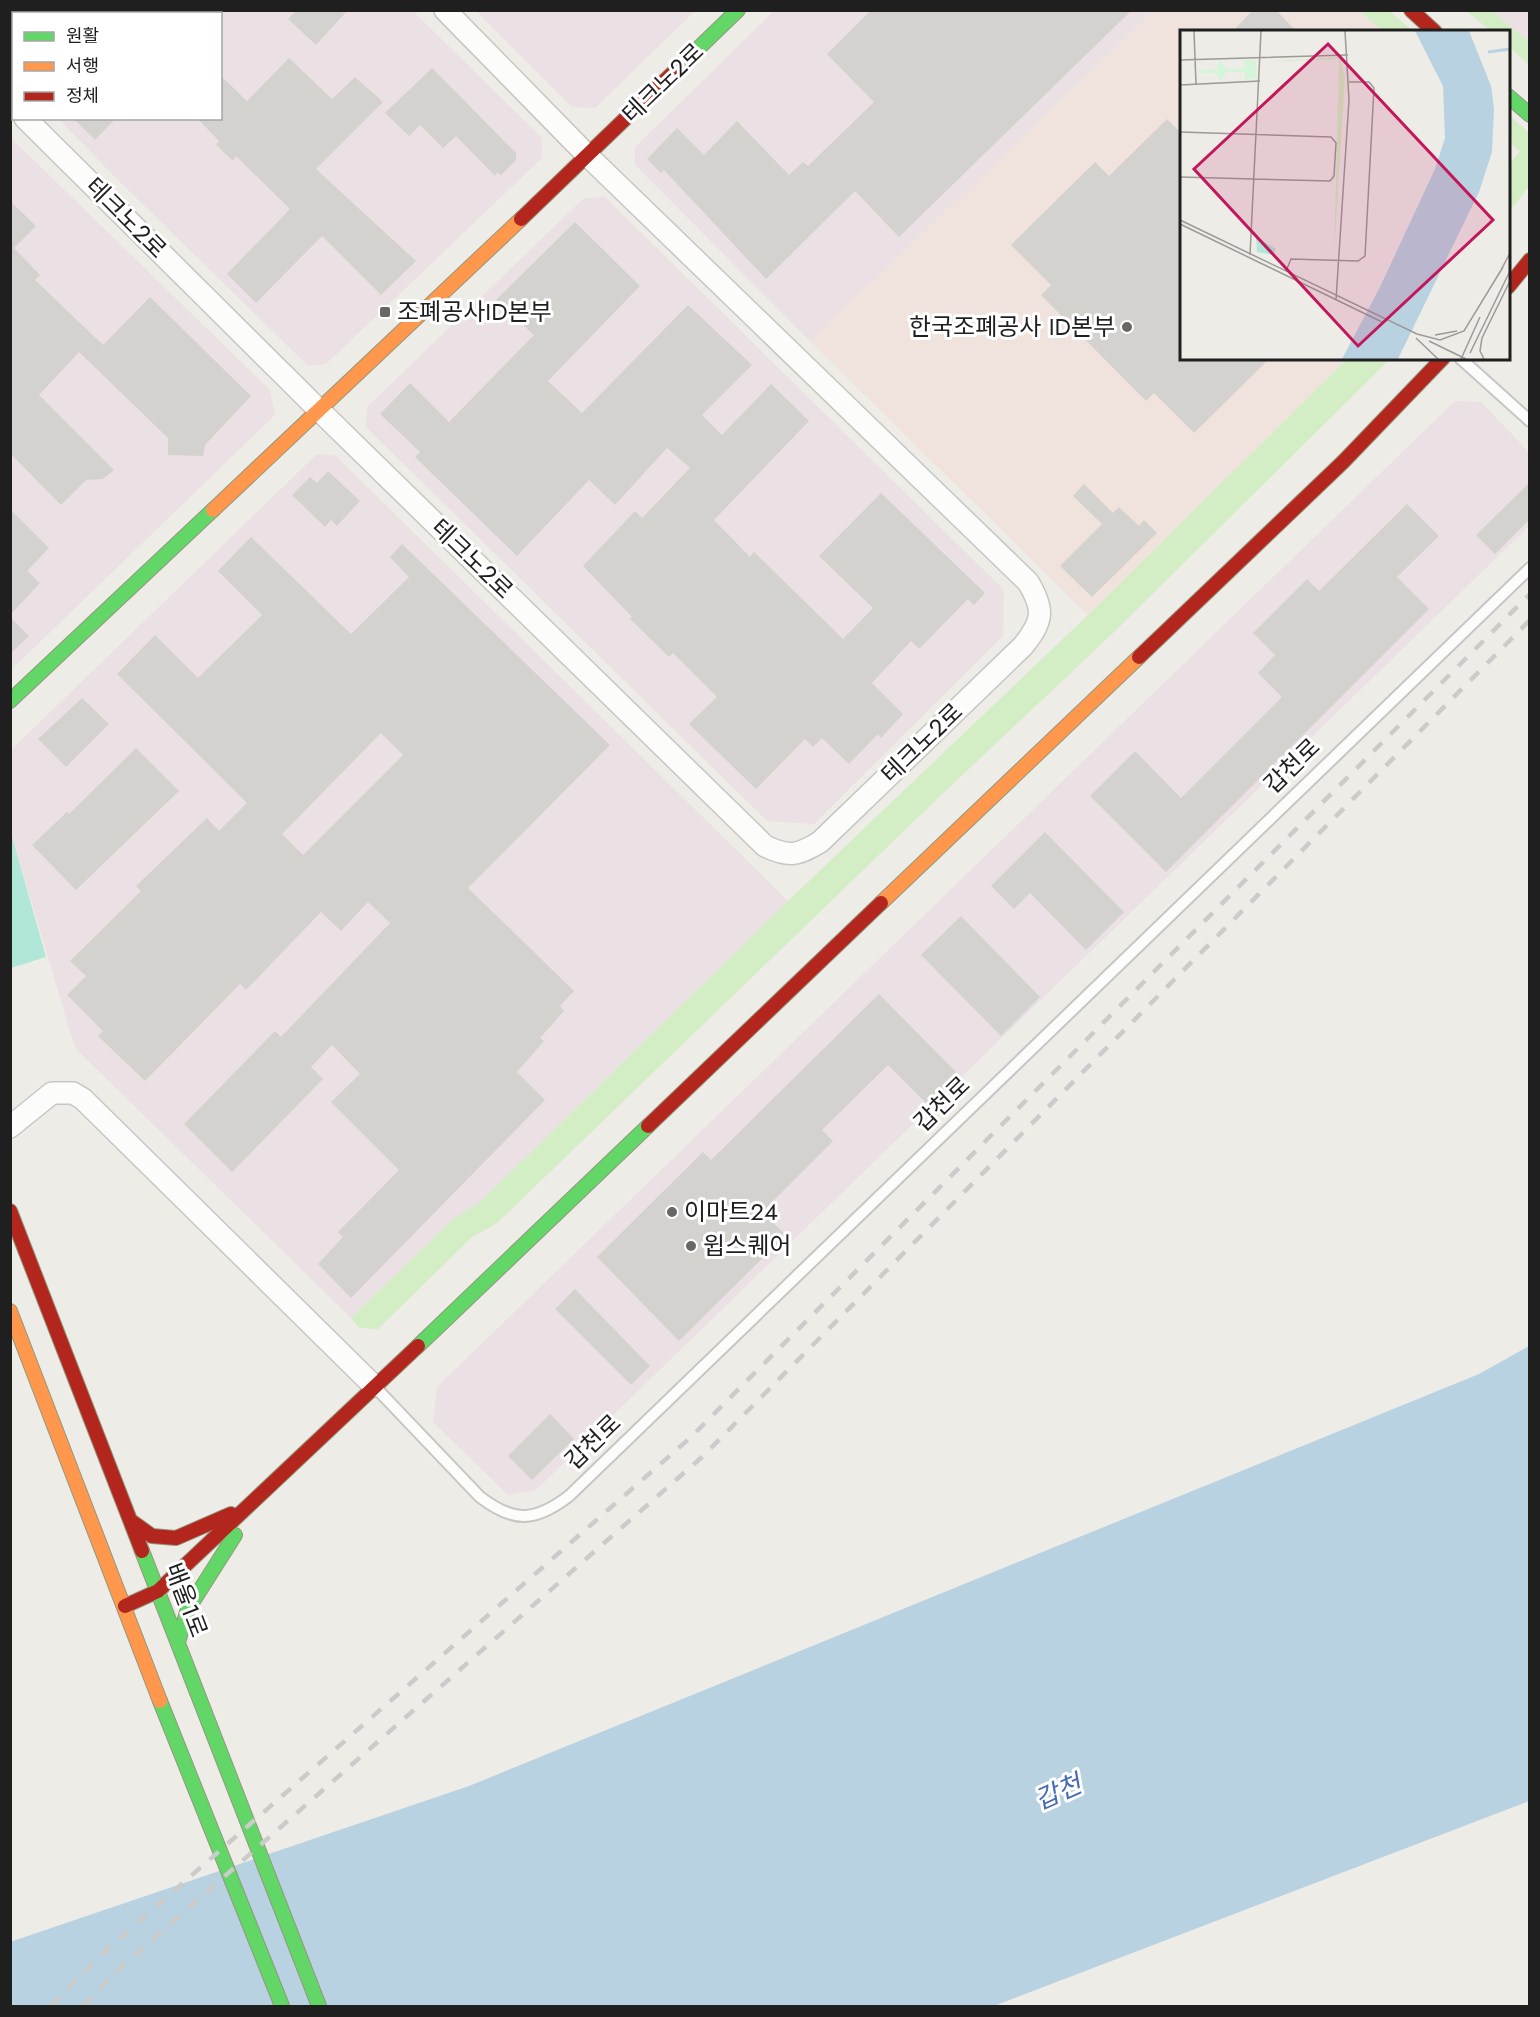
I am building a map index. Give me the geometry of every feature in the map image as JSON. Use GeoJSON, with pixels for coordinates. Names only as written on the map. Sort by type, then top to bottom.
{"type":"FeatureCollection","features":[{"type":"Feature","properties":{"kind":"main road","name":"테크노2로"},"geometry":{"type":"LineString","coordinates":[[10,701],[320,411],[738,10]]}},
{"type":"Feature","properties":{"kind":"main road"},"geometry":{"type":"LineString","coordinates":[[1411,10],[1433,30]]}},
{"type":"Feature","properties":{"kind":"main road"},"geometry":{"type":"LineString","coordinates":[[1510,97],[1530,115]]}},
{"type":"Feature","properties":{"kind":"main road"},"geometry":{"type":"LineString","coordinates":[[1510,286],[1530,260]]}},
{"type":"Feature","properties":{"kind":"main road"},"geometry":{"type":"LineString","coordinates":[[125,1606],[158,1591],[248,1508],[1334,470],[1441,360]]}},
{"type":"Feature","properties":{"kind":"main road","name":"배울1로"},"geometry":{"type":"LineString","coordinates":[[10,1211],[198,1691],[318,2007]]}},
{"type":"Feature","properties":{"kind":"main road"},"geometry":{"type":"LineString","coordinates":[[10,1311],[160,1702],[282,2007]]}},
{"type":"Feature","properties":{"kind":"main road"},"geometry":{"type":"LineString","coordinates":[[131,1521],[152,1536],[176,1538],[209,1521],[248,1508]]}},
{"type":"Feature","properties":{"kind":"main road"},"geometry":{"type":"LineString","coordinates":[[178,1642],[190,1601],[232,1542],[248,1508]]}},
{"type":"Feature","properties":{"kind":"street","name":"테크노2로"},"geometry":{"type":"LineString","coordinates":[[27,120],[320,411],[765,846],[783,854],[801,853],[829,833],[1023,646],[1035,631],[1040,617],[1040,602],[1028,582],[588,156],[445,10]]}},
{"type":"Feature","properties":{"kind":"street"},"geometry":{"type":"LineString","coordinates":[[10,1127],[52,1093],[73,1093],[83,1099],[375,1386]]}},
{"type":"Feature","properties":{"kind":"lane"},"geometry":{"type":"LineString","coordinates":[[1462,360],[1530,421]]}},
{"type":"Feature","properties":{"kind":"lane","name":"갑천로"},"geometry":{"type":"LineString","coordinates":[[375,1386],[480,1497],[496,1509],[527,1517],[556,1506],[569,1496],[1530,568]]}},
{"type":"Feature","properties":{"kind":"shaded area"},"geometry":{"type":"Polygon","coordinates":[[[10,11],[413,11],[542,138],[542,158],[326,364],[308,366],[60,120],[222,120],[222,12],[12,12],[12,78],[10,11]]]}},
{"type":"Feature","properties":{"kind":"shaded area"},"geometry":{"type":"Polygon","coordinates":[[[476,11],[695,11],[595,108],[572,107],[476,11]]]}},
{"type":"Feature","properties":{"kind":"shaded area"},"geometry":{"type":"Polygon","coordinates":[[[774,11],[1153,11],[810,341],[635,165],[635,147],[774,11]]]}},
{"type":"Feature","properties":{"kind":"shaded area"},"geometry":{"type":"Polygon","coordinates":[[[1153,11],[1359,11],[1382,30],[1180,30],[1180,360],[1346,360],[1088,615],[810,341],[1153,11]]]}},
{"type":"Feature","properties":{"kind":"shaded area"},"geometry":{"type":"Polygon","coordinates":[[[1493,11],[1529,11],[1529,42],[1493,11]]]}},
{"type":"Feature","properties":{"kind":"shaded area"},"geometry":{"type":"Polygon","coordinates":[[[10,137],[270,390],[275,415],[11,670],[10,137]]]}},
{"type":"Feature","properties":{"kind":"shaded area"},"geometry":{"type":"Polygon","coordinates":[[[605,197],[1004,590],[1003,636],[814,824],[767,821],[366,427],[367,407],[584,198],[605,197]]]}},
{"type":"Feature","properties":{"kind":"shaded area"},"geometry":{"type":"Polygon","coordinates":[[[1455,401],[1481,402],[1529,452],[1529,526],[536,1490],[508,1495],[433,1422],[437,1387],[1455,401]]]}},
{"type":"Feature","properties":{"kind":"shaded area"},"geometry":{"type":"Polygon","coordinates":[[[317,454],[336,456],[788,901],[480,1202],[453,1219],[351,1318],[75,1048],[11,833],[11,750],[317,454]]]}},
{"type":"Feature","properties":{"kind":"green space"},"geometry":{"type":"Polygon","coordinates":[[[1359,11],[1389,11],[1412,30],[1382,30],[1359,11]]]}},
{"type":"Feature","properties":{"kind":"green space"},"geometry":{"type":"Polygon","coordinates":[[[1466,11],[1493,11],[1529,42],[1529,65],[1510,48],[1510,30],[1490,30],[1466,11]]]}},
{"type":"Feature","properties":{"kind":"green space"},"geometry":{"type":"Polygon","coordinates":[[[1510,116],[1529,133],[1530,185],[1510,211],[1510,164],[1520,151],[1510,142],[1510,116]]]}},
{"type":"Feature","properties":{"kind":"green space"},"geometry":{"type":"Polygon","coordinates":[[[1346,360],[1389,360],[1113,633],[938,798],[496,1224],[472,1237],[378,1329],[360,1328],[351,1318],[453,1219],[480,1202],[788,901],[1088,615],[1346,360]]]}},
{"type":"Feature","properties":{"kind":"green space"},"geometry":{"type":"Polygon","coordinates":[[[11,833],[46,957],[11,968],[11,833]]]}},
{"type":"Feature","properties":{"kind":"water","name":"갑천"},"geometry":{"type":"Polygon","coordinates":[[[1529,1346],[1529,1801],[994,2006],[11,2006],[10,1942],[469,1786],[1479,1374],[1529,1346]]]}},
{"type":"Feature","properties":{"kind":"building"},"geometry":{"type":"Polygon","coordinates":[[[297,10],[348,10],[316,45],[288,19],[297,10]]]}},
{"type":"Feature","properties":{"kind":"building"},"geometry":{"type":"Polygon","coordinates":[[[871,10],[1132,10],[899,237],[855,191],[766,279],[664,170],[661,173],[647,159],[677,128],[704,155],[737,121],[789,175],[803,162],[808,166],[874,102],[827,54],[871,10]]]}},
{"type":"Feature","properties":{"kind":"building"},"geometry":{"type":"Polygon","coordinates":[[[1253,10],[1276,10],[1295,30],[1234,30],[1253,10]]]}},
{"type":"Feature","properties":{"kind":"building"},"geometry":{"type":"Polygon","coordinates":[[[289,58],[332,99],[355,77],[383,102],[316,169],[416,261],[381,295],[322,236],[256,303],[227,274],[290,209],[236,156],[233,161],[216,145],[219,141],[199,120],[222,120],[222,77],[247,101],[289,58]]]}},
{"type":"Feature","properties":{"kind":"building"},"geometry":{"type":"Polygon","coordinates":[[[432,68],[516,153],[516,160],[501,175],[497,172],[495,176],[456,136],[443,148],[420,125],[409,136],[385,113],[432,68]]]}},
{"type":"Feature","properties":{"kind":"building","name":"한국조폐공사 ID본부"},"geometry":{"type":"Polygon","coordinates":[[[1167,119],[1180,132],[1180,360],[1268,360],[1194,433],[1154,393],[1146,401],[1041,295],[1051,285],[1011,245],[1095,162],[1109,176],[1167,119]]]}},
{"type":"Feature","properties":{"kind":"building"},"geometry":{"type":"Polygon","coordinates":[[[75,120],[114,120],[95,140],[75,120]]]}},
{"type":"Feature","properties":{"kind":"building"},"geometry":{"type":"Polygon","coordinates":[[[10,201],[36,226],[14,248],[40,275],[35,280],[103,345],[150,297],[251,396],[205,445],[203,456],[168,455],[168,438],[79,352],[39,395],[114,470],[103,479],[86,480],[61,505],[10,453],[10,201]]]}},
{"type":"Feature","properties":{"kind":"building"},"geometry":{"type":"Polygon","coordinates":[[[575,222],[640,286],[548,381],[582,413],[688,305],[752,365],[702,415],[722,435],[771,384],[809,421],[714,520],[750,557],[754,552],[843,639],[873,608],[819,556],[881,493],[985,593],[974,605],[968,599],[919,649],[911,641],[872,683],[903,714],[881,738],[878,734],[849,764],[822,738],[813,747],[805,739],[756,789],[689,724],[717,697],[673,653],[669,657],[630,619],[632,617],[583,566],[635,511],[642,518],[690,468],[667,448],[615,505],[589,480],[517,556],[415,457],[420,452],[380,414],[410,383],[449,422],[534,335],[496,300],[575,222]]]}},
{"type":"Feature","properties":{"kind":"building"},"geometry":{"type":"Polygon","coordinates":[[[328,471],[360,501],[337,526],[331,520],[325,527],[292,495],[310,477],[317,483],[328,471]]]}},
{"type":"Feature","properties":{"kind":"building"},"geometry":{"type":"Polygon","coordinates":[[[1530,482],[1530,519],[1495,554],[1476,535],[1530,482]]]}},
{"type":"Feature","properties":{"kind":"building"},"geometry":{"type":"Polygon","coordinates":[[[1084,484],[1113,513],[1119,507],[1139,526],[1144,520],[1157,533],[1092,597],[1060,566],[1102,524],[1073,496],[1084,484]]]}},
{"type":"Feature","properties":{"kind":"building"},"geometry":{"type":"Polygon","coordinates":[[[1407,504],[1439,536],[1397,577],[1429,609],[1166,872],[1090,796],[1135,751],[1181,798],[1282,697],[1258,673],[1275,655],[1253,633],[1307,579],[1319,591],[1407,504]]]}},
{"type":"Feature","properties":{"kind":"building"},"geometry":{"type":"Polygon","coordinates":[[[10,509],[49,548],[27,571],[40,583],[10,615],[10,509]]]}},
{"type":"Feature","properties":{"kind":"building"},"geometry":{"type":"Polygon","coordinates":[[[251,537],[351,634],[409,577],[390,557],[402,544],[610,745],[468,888],[574,991],[560,1006],[564,1011],[540,1038],[544,1041],[517,1072],[545,1100],[351,1298],[318,1264],[343,1237],[338,1232],[399,1170],[331,1102],[360,1074],[332,1045],[311,1067],[323,1079],[232,1172],[184,1124],[275,1031],[281,1037],[390,923],[368,902],[341,931],[321,912],[246,990],[240,984],[145,1081],[98,1036],[103,1031],[67,995],[86,976],[70,961],[141,891],[136,886],[207,818],[219,831],[247,803],[117,674],[155,635],[198,678],[262,615],[218,571],[251,537]],[[381,733],[282,834],[303,855],[403,755],[381,733]]]}},
{"type":"Feature","properties":{"kind":"building"},"geometry":{"type":"Polygon","coordinates":[[[10,617],[29,636],[10,654],[10,617]]]}},
{"type":"Feature","properties":{"kind":"building"},"geometry":{"type":"Polygon","coordinates":[[[82,698],[109,724],[66,767],[38,739],[82,698]]]}},
{"type":"Feature","properties":{"kind":"building"},"geometry":{"type":"Polygon","coordinates":[[[136,748],[179,791],[76,890],[32,845],[67,812],[69,814],[136,748]]]}},
{"type":"Feature","properties":{"kind":"building"},"geometry":{"type":"Polygon","coordinates":[[[1045,832],[1124,912],[1086,950],[1030,893],[1014,909],[991,886],[1045,832]]]}},
{"type":"Feature","properties":{"kind":"building"},"geometry":{"type":"Polygon","coordinates":[[[961,916],[1040,997],[1001,1036],[921,955],[961,916]]]}},
{"type":"Feature","properties":{"kind":"building"},"geometry":{"type":"Polygon","coordinates":[[[879,994],[959,1075],[928,1105],[888,1065],[822,1130],[833,1141],[762,1212],[786,1235],[679,1341],[597,1257],[703,1152],[711,1160],[879,994]]]}},
{"type":"Feature","properties":{"kind":"building"},"geometry":{"type":"Polygon","coordinates":[[[575,1289],[650,1366],[631,1385],[555,1309],[575,1289]]]}},
{"type":"Feature","properties":{"kind":"building"},"geometry":{"type":"Polygon","coordinates":[[[550,1414],[574,1439],[532,1480],[508,1456],[550,1414]]]}},
{"type":"Feature","properties":{"kind":"railway"},"geometry":{"type":"LineString","coordinates":[[51,2006],[102,1954],[690,1438],[1530,594]]}},
{"type":"Feature","properties":{"kind":"railway"},"geometry":{"type":"LineString","coordinates":[[83,2006],[118,1970],[702,1457],[1530,620]]}},
{"type":"Feature","properties":{"kind":"traffic: fast"},"geometry":{"type":"LineString","coordinates":[[678,68],[738,10]]}},
{"type":"Feature","properties":{"kind":"traffic: fast"},"geometry":{"type":"LineString","coordinates":[[1510,98],[1530,115]]}},
{"type":"Feature","properties":{"kind":"traffic: fast"},"geometry":{"type":"LineString","coordinates":[[10,701],[213,510]]}},
{"type":"Feature","properties":{"kind":"traffic: fast"},"geometry":{"type":"LineString","coordinates":[[418,1346],[648,1126]]}},
{"type":"Feature","properties":{"kind":"traffic: fast"},"geometry":{"type":"LineString","coordinates":[[178,1642],[188,1609],[235,1535]]}},
{"type":"Feature","properties":{"kind":"traffic: fast"},"geometry":{"type":"LineString","coordinates":[[142,1551],[319,2006]]}},
{"type":"Feature","properties":{"kind":"traffic: fast"},"geometry":{"type":"LineString","coordinates":[[160,1701],[282,2006]]}},
{"type":"Feature","properties":{"kind":"traffic: slow"},"geometry":{"type":"LineString","coordinates":[[213,510],[521,219]]}},
{"type":"Feature","properties":{"kind":"traffic: slow"},"geometry":{"type":"LineString","coordinates":[[881,903],[1139,657]]}},
{"type":"Feature","properties":{"kind":"traffic: slow"},"geometry":{"type":"LineString","coordinates":[[10,1311],[160,1701]]}},
{"type":"Feature","properties":{"kind":"traffic: jam"},"geometry":{"type":"LineString","coordinates":[[1411,10],[1433,30]]}},
{"type":"Feature","properties":{"kind":"traffic: jam"},"geometry":{"type":"LineString","coordinates":[[521,219],[678,68]]}},
{"type":"Feature","properties":{"kind":"traffic: jam"},"geometry":{"type":"LineString","coordinates":[[1510,285],[1530,260]]}},
{"type":"Feature","properties":{"kind":"traffic: jam"},"geometry":{"type":"LineString","coordinates":[[1139,657],[1343,462],[1441,360]]}},
{"type":"Feature","properties":{"kind":"traffic: jam"},"geometry":{"type":"LineString","coordinates":[[648,1126],[881,903]]}},
{"type":"Feature","properties":{"kind":"traffic: jam"},"geometry":{"type":"LineString","coordinates":[[10,1211],[142,1551]]}},
{"type":"Feature","properties":{"kind":"traffic: jam"},"geometry":{"type":"LineString","coordinates":[[125,1606],[158,1591],[418,1346]]}},
{"type":"Feature","properties":{"kind":"traffic: jam"},"geometry":{"type":"LineString","coordinates":[[131,1521],[152,1536],[176,1538],[231,1514]]}},
{"type":"Feature","properties":{"kind":"place","name":"조폐공사ID본부"},"geometry":{"type":"Point","coordinates":[385,312]}},
{"type":"Feature","properties":{"kind":"place","name":"한국조폐공사 ID본부"},"geometry":{"type":"Point","coordinates":[1127,327]}},
{"type":"Feature","properties":{"kind":"place","name":"이마트24"},"geometry":{"type":"Point","coordinates":[672,1212]}},
{"type":"Feature","properties":{"kind":"place","name":"윕스퀘어"},"geometry":{"type":"Point","coordinates":[691,1246]}}]}
